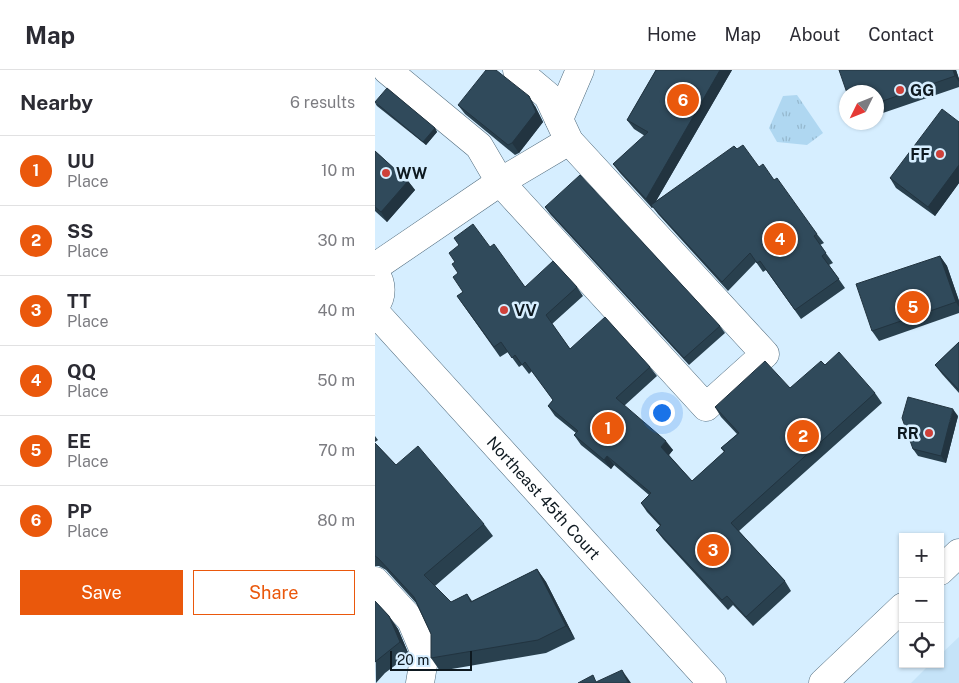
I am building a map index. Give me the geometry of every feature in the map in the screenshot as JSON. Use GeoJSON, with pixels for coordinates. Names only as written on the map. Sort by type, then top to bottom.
{"type":"FeatureCollection","features":[{"type":"Feature","properties":{"kind":"street"},"geometry":{"type":"LineString","coordinates":[[387,70],[479,146],[500,182],[706,407],[765,354],[564,130],[549,96],[517,70]]}},
{"type":"Feature","properties":{"kind":"street"},"geometry":{"type":"LineString","coordinates":[[375,267],[500,182],[564,130],[580,70]]}},
{"type":"Feature","properties":{"kind":"street"},"geometry":{"type":"LineString","coordinates":[[375,273],[381,284],[381,294],[375,306]]}},
{"type":"Feature","properties":{"kind":"street","name":"Northeast 45th Court"},"geometry":{"type":"LineString","coordinates":[[375,312],[712,683]]}},
{"type":"Feature","properties":{"kind":"street"},"geometry":{"type":"LineString","coordinates":[[944,567],[959,553]]}},
{"type":"Feature","properties":{"kind":"street"},"geometry":{"type":"LineString","coordinates":[[375,581],[411,620],[425,653],[421,683]]}},
{"type":"Feature","properties":{"kind":"street"},"geometry":{"type":"LineString","coordinates":[[823,683],[899,611]]}},
{"type":"Feature","properties":{"kind":"shaded area"},"geometry":{"type":"Polygon","coordinates":[[[959,637],[959,683],[911,683],[926,668],[944,668],[944,651],[959,637]]]}},
{"type":"Feature","properties":{"kind":"green space"},"geometry":{"type":"Polygon","coordinates":[[[797,95],[823,133],[807,145],[777,142],[769,128],[783,96],[797,95]]]}},
{"type":"Feature","properties":{"kind":"building"},"geometry":{"type":"Polygon","coordinates":[[[486,70],[496,70],[529,96],[536,112],[512,143],[508,145],[458,105],[486,70]]]}},
{"type":"Feature","properties":{"kind":"building"},"geometry":{"type":"Polygon","coordinates":[[[656,70],[720,70],[646,199],[613,164],[648,132],[627,120],[656,70]]]}},
{"type":"Feature","properties":{"kind":"building"},"geometry":{"type":"Polygon","coordinates":[[[839,70],[953,70],[955,76],[884,101],[884,85],[844,85],[839,70]]]}},
{"type":"Feature","properties":{"kind":"building"},"geometry":{"type":"Polygon","coordinates":[[[387,88],[435,128],[423,142],[375,102],[387,88]]]}},
{"type":"Feature","properties":{"kind":"building","name":"FF"},"geometry":{"type":"Polygon","coordinates":[[[942,109],[959,122],[959,165],[928,207],[890,178],[942,109]]]}},
{"type":"Feature","properties":{"kind":"building"},"geometry":{"type":"Polygon","coordinates":[[[743,145],[759,167],[763,164],[774,180],[777,178],[817,234],[814,236],[826,253],[822,256],[839,279],[795,310],[760,261],[757,263],[750,253],[722,282],[651,205],[734,146],[737,149],[743,145]]]}},
{"type":"Feature","properties":{"kind":"building","name":"WW"},"geometry":{"type":"Polygon","coordinates":[[[375,151],[408,181],[381,212],[375,207],[375,151]]]}},
{"type":"Feature","properties":{"kind":"building"},"geometry":{"type":"Polygon","coordinates":[[[580,175],[720,326],[684,358],[545,207],[580,175]]]}},
{"type":"Feature","properties":{"kind":"building"},"geometry":{"type":"Polygon","coordinates":[[[473,224],[490,247],[494,244],[525,287],[553,261],[577,287],[546,315],[570,349],[605,317],[650,367],[616,398],[666,441],[661,447],[692,481],[725,451],[721,448],[739,433],[715,407],[765,361],[790,388],[821,361],[825,365],[839,352],[875,393],[731,523],[785,581],[746,617],[727,596],[722,600],[656,530],[661,525],[641,503],[651,493],[607,456],[604,460],[574,435],[578,431],[548,406],[553,400],[525,362],[522,365],[515,355],[512,358],[501,342],[494,347],[457,296],[463,292],[453,277],[458,273],[452,264],[455,262],[449,253],[459,245],[454,238],[473,224]]]}},
{"type":"Feature","properties":{"kind":"building"},"geometry":{"type":"Polygon","coordinates":[[[940,256],[956,302],[872,331],[856,284],[940,256]]]}},
{"type":"Feature","properties":{"kind":"building"},"geometry":{"type":"Polygon","coordinates":[[[959,342],[959,390],[935,365],[959,342]]]}},
{"type":"Feature","properties":{"kind":"building","name":"RR"},"geometry":{"type":"Polygon","coordinates":[[[908,397],[953,409],[941,456],[913,449],[902,418],[908,397]]]}},
{"type":"Feature","properties":{"kind":"building"},"geometry":{"type":"Polygon","coordinates":[[[375,443],[396,465],[418,446],[484,524],[424,575],[451,602],[467,594],[471,602],[537,569],[566,626],[538,640],[431,658],[431,634],[414,597],[375,556],[375,443]]]}},
{"type":"Feature","properties":{"kind":"building"},"geometry":{"type":"Polygon","coordinates":[[[375,601],[389,616],[400,642],[375,662],[375,601]]]}},
{"type":"Feature","properties":{"kind":"building"},"geometry":{"type":"Polygon","coordinates":[[[622,670],[628,683],[578,683],[593,675],[596,682],[622,670]]]}},
{"type":"Feature","properties":{"kind":"place","name":"GG"},"geometry":{"type":"Point","coordinates":[900,90]}},
{"type":"Feature","properties":{"kind":"place","name":"PP"},"geometry":{"type":"Point","coordinates":[683,100]}},
{"type":"Feature","properties":{"kind":"place","name":"FF"},"geometry":{"type":"Point","coordinates":[940,154]}},
{"type":"Feature","properties":{"kind":"place","name":"WW"},"geometry":{"type":"Point","coordinates":[386,173]}},
{"type":"Feature","properties":{"kind":"place","name":"QQ"},"geometry":{"type":"Point","coordinates":[780,239]}},
{"type":"Feature","properties":{"kind":"place","name":"EE"},"geometry":{"type":"Point","coordinates":[913,307]}},
{"type":"Feature","properties":{"kind":"place","name":"VV"},"geometry":{"type":"Point","coordinates":[504,310]}},
{"type":"Feature","properties":{"kind":"place","name":"UU"},"geometry":{"type":"Point","coordinates":[608,428]}},
{"type":"Feature","properties":{"kind":"place","name":"RR"},"geometry":{"type":"Point","coordinates":[929,433]}},
{"type":"Feature","properties":{"kind":"place","name":"SS"},"geometry":{"type":"Point","coordinates":[803,436]}},
{"type":"Feature","properties":{"kind":"place","name":"TT"},"geometry":{"type":"Point","coordinates":[713,550]}}]}
